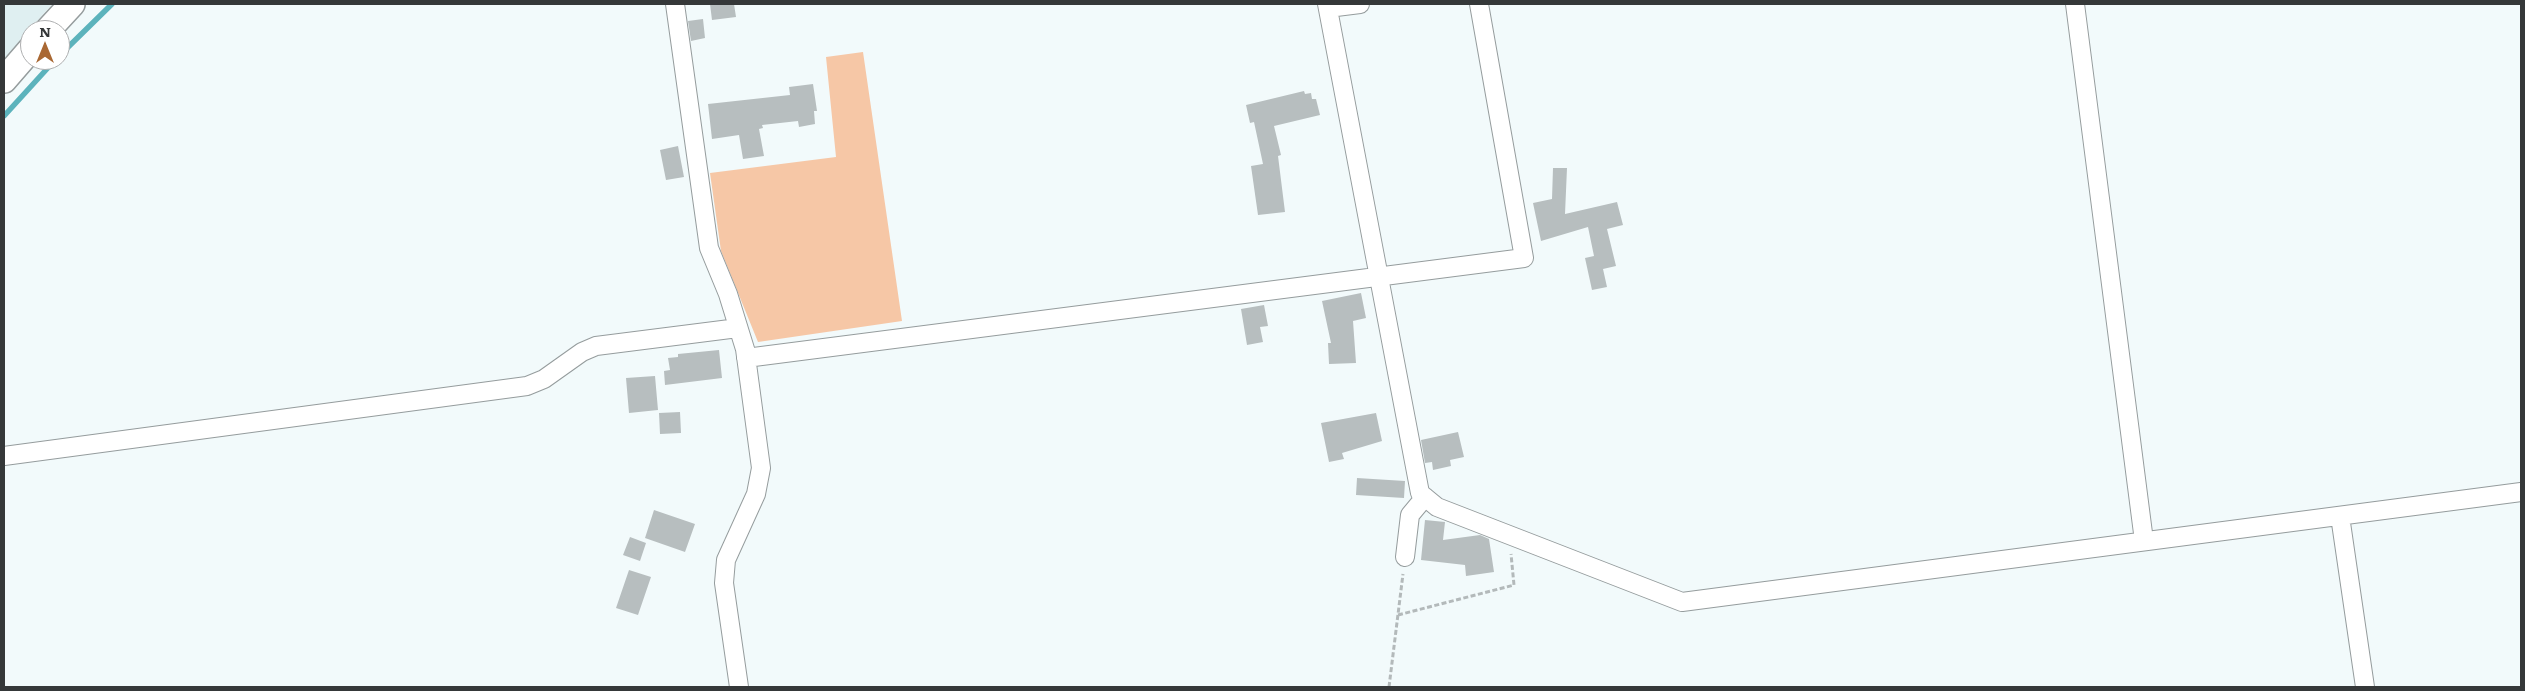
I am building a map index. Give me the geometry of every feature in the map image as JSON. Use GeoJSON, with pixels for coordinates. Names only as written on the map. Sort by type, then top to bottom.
{"type":"FeatureCollection","features":[{"type":"Feature","properties":{"kind":"main road"},"geometry":{"type":"LineString","coordinates":[[57,20],[72,4]]}},
{"type":"Feature","properties":{"kind":"main road"},"geometry":{"type":"LineString","coordinates":[[4,80],[20,62]]}},
{"type":"Feature","properties":{"kind":"street"},"geometry":{"type":"LineString","coordinates":[[675,4],[710,248],[728,294],[746,358],[761,468],[756,494],[726,560],[724,583],[739,687]]}},
{"type":"Feature","properties":{"kind":"street"},"geometry":{"type":"LineString","coordinates":[[1360,4],[1328,6],[1420,493],[1437,507],[1682,602],[2521,492]]}},
{"type":"Feature","properties":{"kind":"street"},"geometry":{"type":"LineString","coordinates":[[746,358],[1379,275],[1524,258],[1479,4]]}},
{"type":"Feature","properties":{"kind":"street"},"geometry":{"type":"LineString","coordinates":[[2075,4],[2144,541]]}},
{"type":"Feature","properties":{"kind":"street"},"geometry":{"type":"LineString","coordinates":[[4,456],[527,386],[544,379],[582,352],[596,346],[738,328]]}},
{"type":"Feature","properties":{"kind":"street"},"geometry":{"type":"LineString","coordinates":[[1405,556],[1410,515],[1425,497]]}},
{"type":"Feature","properties":{"kind":"street"},"geometry":{"type":"LineString","coordinates":[[2340,516],[2366,687]]}},
{"type":"Feature","properties":{"kind":"path"},"geometry":{"type":"LineString","coordinates":[[1398,615],[1514,584],[1510,551],[1512,536]]}},
{"type":"Feature","properties":{"kind":"path"},"geometry":{"type":"LineString","coordinates":[[1390,687],[1405,556]]}},
{"type":"Feature","properties":{"kind":"shaded area"},"geometry":{"type":"Polygon","coordinates":[[[4,4],[52,4],[38,20],[20,20],[20,41],[4,59],[4,4]]]}},
{"type":"Feature","properties":{"kind":"shaded area"},"geometry":{"type":"Polygon","coordinates":[[[863,52],[902,321],[758,342],[721,251],[710,173],[836,157],[826,57],[863,52]]]}},
{"type":"Feature","properties":{"kind":"building"},"geometry":{"type":"Polygon","coordinates":[[[710,4],[734,4],[736,17],[712,20],[710,4]]]}},
{"type":"Feature","properties":{"kind":"building"},"geometry":{"type":"Polygon","coordinates":[[[703,19],[705,38],[691,41],[688,21],[703,19]]]}},
{"type":"Feature","properties":{"kind":"building"},"geometry":{"type":"Polygon","coordinates":[[[813,84],[817,111],[814,111],[815,124],[799,127],[798,121],[762,125],[763,128],[759,129],[764,156],[743,159],[739,135],[712,139],[708,104],[790,95],[789,87],[813,84]]]}},
{"type":"Feature","properties":{"kind":"building"},"geometry":{"type":"Polygon","coordinates":[[[1304,91],[1305,94],[1311,93],[1312,99],[1316,99],[1320,115],[1274,126],[1281,155],[1278,156],[1285,212],[1258,215],[1251,166],[1263,164],[1254,122],[1250,123],[1246,105],[1304,91]]]}},
{"type":"Feature","properties":{"kind":"building"},"geometry":{"type":"Polygon","coordinates":[[[678,146],[684,177],[666,180],[660,150],[678,146]]]}},
{"type":"Feature","properties":{"kind":"building"},"geometry":{"type":"Polygon","coordinates":[[[1553,168],[1567,168],[1565,214],[1617,202],[1623,225],[1607,229],[1616,266],[1603,269],[1607,287],[1592,290],[1585,258],[1594,256],[1588,227],[1541,241],[1533,203],[1552,199],[1553,168]]]}},
{"type":"Feature","properties":{"kind":"building"},"geometry":{"type":"Polygon","coordinates":[[[1361,293],[1366,318],[1353,321],[1356,363],[1329,364],[1328,343],[1331,343],[1322,301],[1361,293]]]}},
{"type":"Feature","properties":{"kind":"building"},"geometry":{"type":"Polygon","coordinates":[[[1264,305],[1268,326],[1260,327],[1263,342],[1247,345],[1241,309],[1264,305]]]}},
{"type":"Feature","properties":{"kind":"building"},"geometry":{"type":"Polygon","coordinates":[[[719,350],[722,378],[665,385],[664,371],[670,370],[668,358],[678,357],[678,354],[719,350]]]}},
{"type":"Feature","properties":{"kind":"building"},"geometry":{"type":"Polygon","coordinates":[[[655,376],[658,410],[629,413],[626,378],[655,376]]]}},
{"type":"Feature","properties":{"kind":"building"},"geometry":{"type":"Polygon","coordinates":[[[680,412],[681,433],[660,434],[659,413],[680,412]]]}},
{"type":"Feature","properties":{"kind":"building"},"geometry":{"type":"Polygon","coordinates":[[[1376,413],[1382,441],[1342,453],[1344,459],[1329,462],[1321,423],[1376,413]]]}},
{"type":"Feature","properties":{"kind":"building"},"geometry":{"type":"Polygon","coordinates":[[[1458,432],[1464,457],[1450,460],[1451,466],[1433,470],[1432,462],[1425,463],[1421,440],[1458,432]]]}},
{"type":"Feature","properties":{"kind":"building"},"geometry":{"type":"Polygon","coordinates":[[[1357,478],[1405,481],[1404,498],[1356,495],[1357,478]]]}},
{"type":"Feature","properties":{"kind":"building"},"geometry":{"type":"Polygon","coordinates":[[[654,510],[695,524],[685,552],[645,538],[654,510]]]}},
{"type":"Feature","properties":{"kind":"building"},"geometry":{"type":"Polygon","coordinates":[[[1425,520],[1445,522],[1443,540],[1480,535],[1489,539],[1494,572],[1466,576],[1465,565],[1421,560],[1425,520]]]}},
{"type":"Feature","properties":{"kind":"building"},"geometry":{"type":"Polygon","coordinates":[[[630,537],[646,543],[640,561],[623,555],[630,537]]]}},
{"type":"Feature","properties":{"kind":"building"},"geometry":{"type":"Polygon","coordinates":[[[629,570],[651,577],[638,615],[616,608],[629,570]]]}},
{"type":"Feature","properties":{"kind":"waterway"},"geometry":{"type":"LineString","coordinates":[[70,45],[112,4]]}},
{"type":"Feature","properties":{"kind":"waterway"},"geometry":{"type":"LineString","coordinates":[[4,116],[46,70]]}}]}
